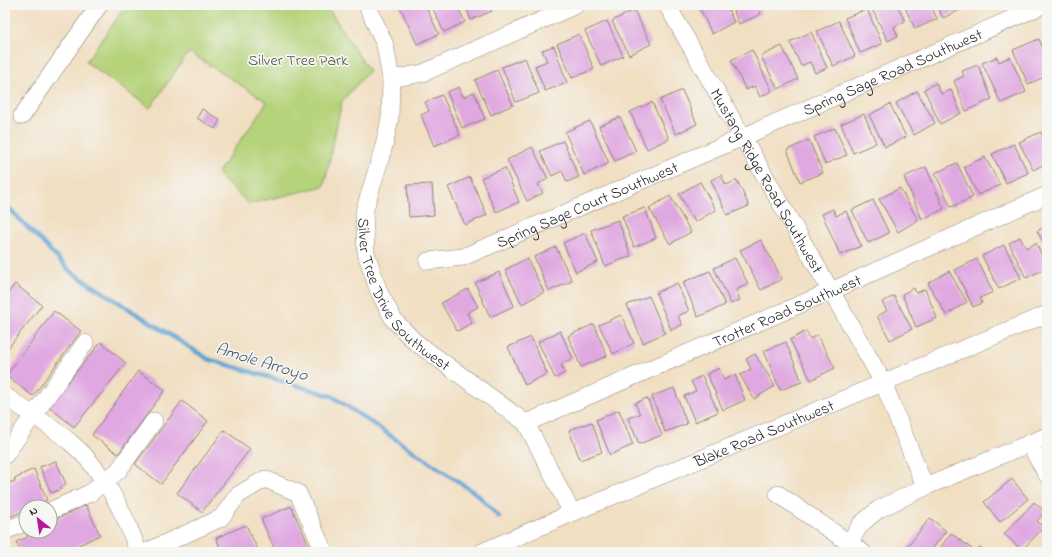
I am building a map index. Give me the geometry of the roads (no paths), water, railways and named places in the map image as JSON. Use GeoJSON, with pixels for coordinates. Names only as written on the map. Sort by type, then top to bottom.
{"type":"FeatureCollection","features":[{"type":"Feature","properties":{"kind":"street"},"geometry":{"type":"LineString","coordinates":[[22,116],[99,5]]}},
{"type":"Feature","properties":{"kind":"street","name":"Silver Tree Drive Southwest"},"geometry":{"type":"LineString","coordinates":[[367,5],[384,45],[390,79],[390,118],[384,146],[364,212],[366,252],[379,292],[394,320],[414,341],[526,423],[572,513]]}},
{"type":"Feature","properties":{"kind":"street"},"geometry":{"type":"LineString","coordinates":[[390,79],[423,73],[576,5]]}},
{"type":"Feature","properties":{"kind":"street","name":"Mustang Ridge Road Southwest"},"geometry":{"type":"LineString","coordinates":[[667,5],[883,382],[926,486]]}},
{"type":"Feature","properties":{"kind":"street","name":"Spring Sage Road Southwest"},"geometry":{"type":"LineString","coordinates":[[743,137],[1043,5]]}},
{"type":"Feature","properties":{"kind":"street","name":"Spring Sage Court Southwest"},"geometry":{"type":"LineString","coordinates":[[428,261],[463,257],[743,137]]}},
{"type":"Feature","properties":{"kind":"street","name":"Trotter Road Southwest"},"geometry":{"type":"LineString","coordinates":[[526,423],[831,291],[1047,195]]}},
{"type":"Feature","properties":{"kind":"street","name":"Blake Road Southwest"},"geometry":{"type":"LineString","coordinates":[[482,552],[1047,314]]}},
{"type":"Feature","properties":{"kind":"street"},"geometry":{"type":"LineString","coordinates":[[5,455],[85,343]]}},
{"type":"Feature","properties":{"kind":"street"},"geometry":{"type":"LineString","coordinates":[[5,396],[70,442],[87,459],[114,496],[134,539],[138,552]]}},
{"type":"Feature","properties":{"kind":"street"},"geometry":{"type":"LineString","coordinates":[[58,507],[90,493],[118,472],[154,421]]}},
{"type":"Feature","properties":{"kind":"street"},"geometry":{"type":"LineString","coordinates":[[778,494],[855,547],[861,524],[879,509],[926,486],[1047,436]]}},
{"type":"Feature","properties":{"kind":"street"},"geometry":{"type":"LineString","coordinates":[[1029,443],[1047,475]]}},
{"type":"Feature","properties":{"kind":"street"},"geometry":{"type":"LineString","coordinates":[[146,552],[221,518],[238,495],[265,479],[298,493],[324,552]]}},
{"type":"Feature","properties":{"kind":"street"},"geometry":{"type":"LineString","coordinates":[[5,531],[18,525]]}},
{"type":"Feature","properties":{"kind":"waterway","name":"Amole Arroyo"},"geometry":{"type":"LineString","coordinates":[[5,204],[71,272],[208,359],[332,396],[478,495],[499,517]]}},
{"type":"Feature","properties":{"kind":"park label","name":"Silver Tree Park"},"geometry":{"type":"Point","coordinates":[298,59]}}]}
